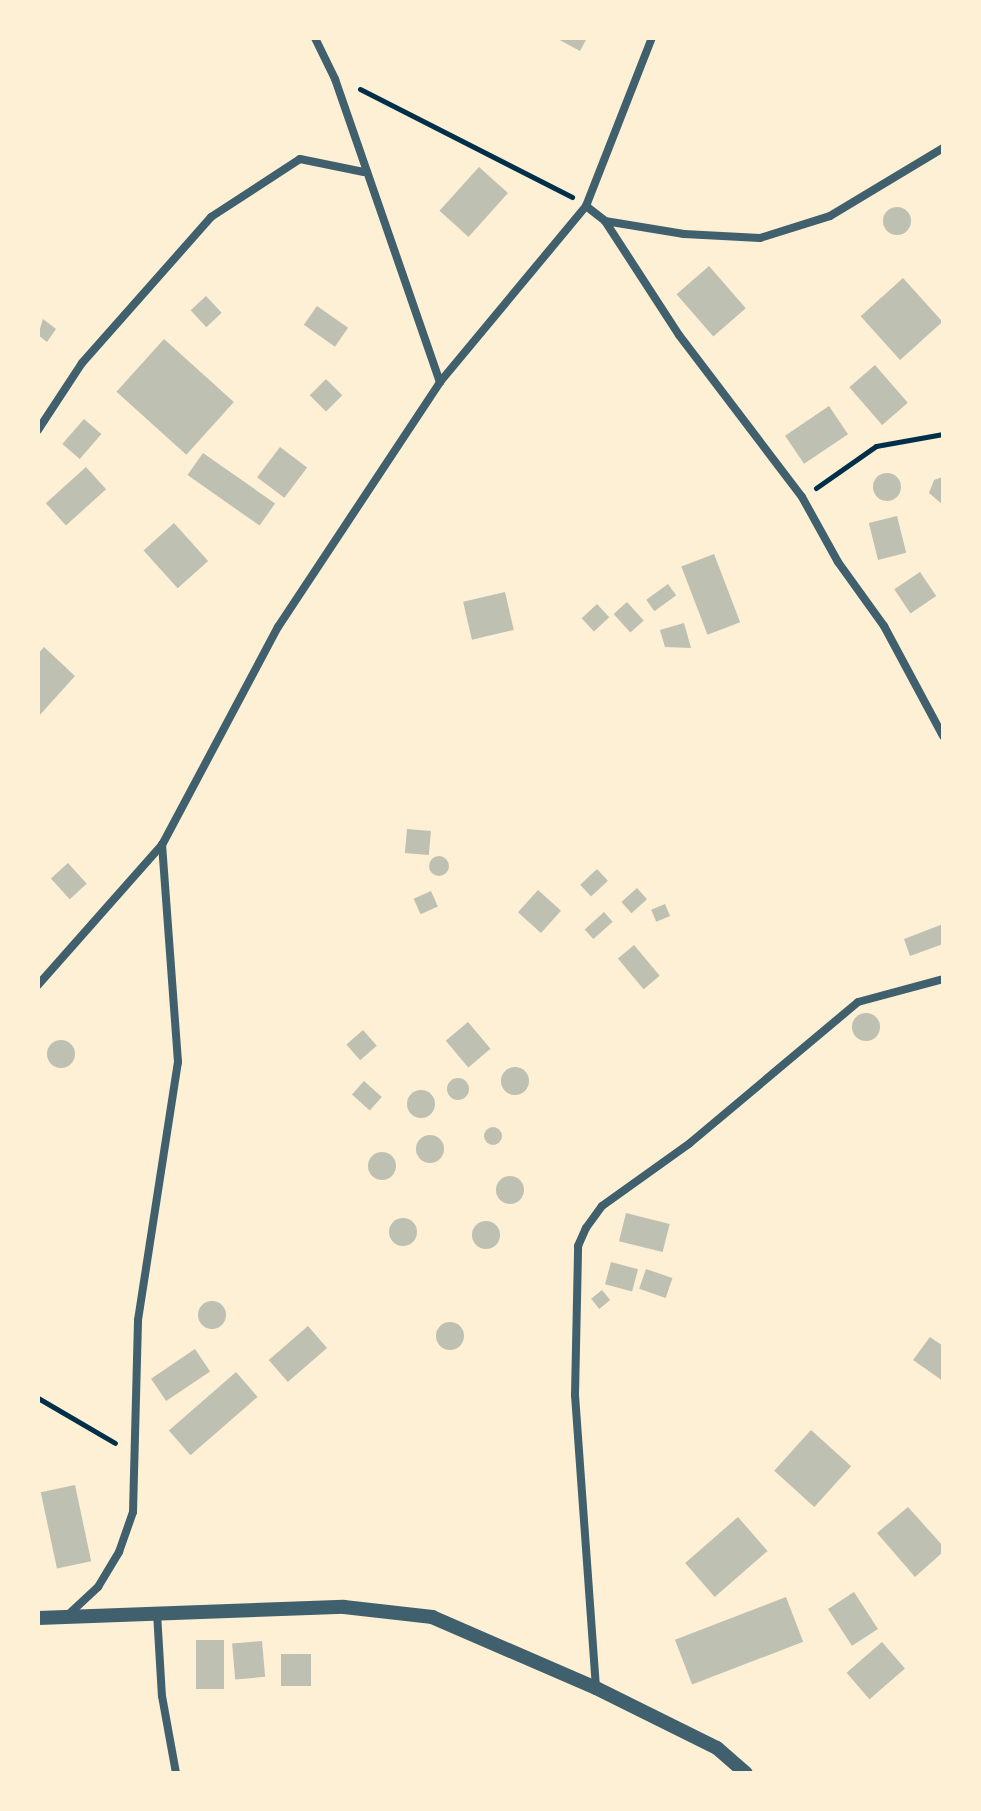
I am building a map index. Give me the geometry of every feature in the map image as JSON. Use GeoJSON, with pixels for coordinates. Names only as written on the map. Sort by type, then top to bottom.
{"type":"FeatureCollection","features":[{"type":"Feature","properties":{"kind":"street"},"geometry":{"type":"LineString","coordinates":[[315,38],[335,79],[364,172],[440,382]]}},
{"type":"Feature","properties":{"kind":"street"},"geometry":{"type":"LineString","coordinates":[[38,985],[162,845],[278,627],[440,382],[586,206],[652,38]]}},
{"type":"Feature","properties":{"kind":"street"},"geometry":{"type":"LineString","coordinates":[[605,221],[684,234],[760,238],[830,216],[943,148]]}},
{"type":"Feature","properties":{"kind":"street"},"geometry":{"type":"LineString","coordinates":[[38,430],[82,363],[211,217],[300,159],[364,172]]}},
{"type":"Feature","properties":{"kind":"street"},"geometry":{"type":"LineString","coordinates":[[586,206],[605,221],[679,335],[802,497],[838,562],[884,626],[943,736]]}},
{"type":"Feature","properties":{"kind":"street"},"geometry":{"type":"LineString","coordinates":[[69,1614],[98,1587],[119,1552],[133,1512],[138,1320],[178,1062],[162,845]]}},
{"type":"Feature","properties":{"kind":"street"},"geometry":{"type":"LineString","coordinates":[[596,1688],[575,1395],[578,1246],[586,1228],[602,1206],[690,1143],[858,1002],[943,979]]}},
{"type":"Feature","properties":{"kind":"street"},"geometry":{"type":"LineString","coordinates":[[38,1618],[69,1614],[344,1607],[432,1617],[596,1688],[717,1748],[746,1773]]}},
{"type":"Feature","properties":{"kind":"street"},"geometry":{"type":"LineString","coordinates":[[157,1613],[162,1696],[176,1773]]}},
{"type":"Feature","properties":{"kind":"path"},"geometry":{"type":"LineString","coordinates":[[335,79],[526,170],[586,206]]}},
{"type":"Feature","properties":{"kind":"path"},"geometry":{"type":"LineString","coordinates":[[802,497],[876,446],[943,434]]}},
{"type":"Feature","properties":{"kind":"path"},"geometry":{"type":"LineString","coordinates":[[38,1398],[136,1457]]}},
{"type":"Feature","properties":{"kind":"building"},"geometry":{"type":"Polygon","coordinates":[[[556,38],[587,38],[580,51],[556,38]]]}},
{"type":"Feature","properties":{"kind":"building"},"geometry":{"type":"Polygon","coordinates":[[[479,167],[508,193],[469,237],[440,211],[479,167]]]}},
{"type":"Feature","properties":{"kind":"building"},"geometry":{"type":"Polygon","coordinates":[[[897,207],[907,211],[911,221],[907,231],[897,235],[887,231],[883,221],[887,211],[897,207]]]}},
{"type":"Feature","properties":{"kind":"building"},"geometry":{"type":"Polygon","coordinates":[[[709,266],[746,308],[713,336],[677,294],[709,266]]]}},
{"type":"Feature","properties":{"kind":"building"},"geometry":{"type":"Polygon","coordinates":[[[903,278],[942,322],[900,360],[861,316],[903,278]]]}},
{"type":"Feature","properties":{"kind":"building"},"geometry":{"type":"Polygon","coordinates":[[[206,296],[222,313],[206,327],[191,310],[206,296]]]}},
{"type":"Feature","properties":{"kind":"building"},"geometry":{"type":"Polygon","coordinates":[[[317,306],[348,328],[335,347],[304,325],[317,306]]]}},
{"type":"Feature","properties":{"kind":"building"},"geometry":{"type":"Polygon","coordinates":[[[43,319],[56,329],[47,342],[38,335],[43,319]]]}},
{"type":"Feature","properties":{"kind":"building"},"geometry":{"type":"Polygon","coordinates":[[[164,339],[234,402],[186,455],[116,392],[164,339]]]}},
{"type":"Feature","properties":{"kind":"building"},"geometry":{"type":"Polygon","coordinates":[[[875,365],[908,403],[882,425],[849,387],[875,365]]]}},
{"type":"Feature","properties":{"kind":"building"},"geometry":{"type":"Polygon","coordinates":[[[326,379],[342,395],[326,412],[310,395],[326,379]]]}},
{"type":"Feature","properties":{"kind":"building"},"geometry":{"type":"Polygon","coordinates":[[[829,406],[848,434],[804,464],[785,436],[829,406]]]}},
{"type":"Feature","properties":{"kind":"building"},"geometry":{"type":"Polygon","coordinates":[[[84,419],[101,434],[80,459],[62,444],[84,419]]]}},
{"type":"Feature","properties":{"kind":"building"},"geometry":{"type":"Polygon","coordinates":[[[280,447],[307,467],[284,498],[257,477],[280,447]]]}},
{"type":"Feature","properties":{"kind":"building"},"geometry":{"type":"Polygon","coordinates":[[[203,453],[275,503],[260,526],[188,475],[203,453]]]}},
{"type":"Feature","properties":{"kind":"building"},"geometry":{"type":"Polygon","coordinates":[[[86,467],[106,489],[66,525],[46,503],[86,467]]]}},
{"type":"Feature","properties":{"kind":"building"},"geometry":{"type":"Polygon","coordinates":[[[887,473],[897,477],[901,487],[897,497],[887,501],[877,497],[873,487],[877,477],[887,473]]]}},
{"type":"Feature","properties":{"kind":"building"},"geometry":{"type":"Polygon","coordinates":[[[943,477],[943,505],[929,493],[934,480],[943,477]]]}},
{"type":"Feature","properties":{"kind":"building"},"geometry":{"type":"Polygon","coordinates":[[[897,516],[906,553],[878,560],[869,523],[897,516]]]}},
{"type":"Feature","properties":{"kind":"building"},"geometry":{"type":"Polygon","coordinates":[[[174,523],[208,561],[178,588],[144,550],[174,523]]]}},
{"type":"Feature","properties":{"kind":"building"},"geometry":{"type":"Polygon","coordinates":[[[714,554],[740,622],[707,635],[681,567],[714,554]]]}},
{"type":"Feature","properties":{"kind":"building"},"geometry":{"type":"Polygon","coordinates":[[[920,572],[936,596],[911,613],[894,589],[920,572]]]}},
{"type":"Feature","properties":{"kind":"building"},"geometry":{"type":"Polygon","coordinates":[[[668,584],[676,595],[654,611],[646,600],[668,584]]]}},
{"type":"Feature","properties":{"kind":"building"},"geometry":{"type":"Polygon","coordinates":[[[505,592],[514,630],[472,640],[463,602],[505,592]]]}},
{"type":"Feature","properties":{"kind":"building"},"geometry":{"type":"Polygon","coordinates":[[[627,602],[644,621],[630,633],[614,614],[627,602]]]}},
{"type":"Feature","properties":{"kind":"building"},"geometry":{"type":"Polygon","coordinates":[[[597,604],[609,617],[594,631],[582,618],[597,604]]]}},
{"type":"Feature","properties":{"kind":"building"},"geometry":{"type":"Polygon","coordinates":[[[684,623],[691,648],[665,647],[660,630],[684,623]]]}},
{"type":"Feature","properties":{"kind":"building"},"geometry":{"type":"Polygon","coordinates":[[[44,647],[75,676],[38,717],[38,654],[44,647]]]}},
{"type":"Feature","properties":{"kind":"building"},"geometry":{"type":"Polygon","coordinates":[[[407,829],[431,831],[429,855],[405,853],[407,829]]]}},
{"type":"Feature","properties":{"kind":"building"},"geometry":{"type":"Polygon","coordinates":[[[439,856],[446,859],[449,866],[446,873],[439,876],[432,873],[429,866],[432,859],[439,856]]]}},
{"type":"Feature","properties":{"kind":"building"},"geometry":{"type":"Polygon","coordinates":[[[68,863],[87,884],[70,899],[51,878],[68,863]]]}},
{"type":"Feature","properties":{"kind":"building"},"geometry":{"type":"Polygon","coordinates":[[[597,869],[608,881],[591,896],[580,885],[597,869]]]}},
{"type":"Feature","properties":{"kind":"building"},"geometry":{"type":"Polygon","coordinates":[[[637,888],[647,899],[631,913],[621,902],[637,888]]]}},
{"type":"Feature","properties":{"kind":"building"},"geometry":{"type":"Polygon","coordinates":[[[538,890],[561,911],[541,933],[518,912],[538,890]]]}},
{"type":"Feature","properties":{"kind":"building"},"geometry":{"type":"Polygon","coordinates":[[[431,891],[438,907],[421,914],[414,899],[431,891]]]}},
{"type":"Feature","properties":{"kind":"building"},"geometry":{"type":"Polygon","coordinates":[[[665,904],[670,916],[656,922],[651,910],[665,904]]]}},
{"type":"Feature","properties":{"kind":"building"},"geometry":{"type":"Polygon","coordinates":[[[604,912],[613,922],[593,939],[585,929],[604,912]]]}},
{"type":"Feature","properties":{"kind":"building"},"geometry":{"type":"Polygon","coordinates":[[[943,924],[943,944],[910,956],[904,939],[943,924]]]}},
{"type":"Feature","properties":{"kind":"building"},"geometry":{"type":"Polygon","coordinates":[[[634,945],[660,976],[644,989],[618,958],[634,945]]]}},
{"type":"Feature","properties":{"kind":"building"},"geometry":{"type":"Polygon","coordinates":[[[866,1013],[876,1017],[880,1027],[876,1037],[866,1041],[856,1037],[852,1027],[856,1017],[866,1013]]]}},
{"type":"Feature","properties":{"kind":"building"},"geometry":{"type":"Polygon","coordinates":[[[468,1022],[490,1049],[468,1067],[446,1041],[468,1022]]]}},
{"type":"Feature","properties":{"kind":"building"},"geometry":{"type":"Polygon","coordinates":[[[363,1030],[377,1046],[360,1060],[346,1044],[363,1030]]]}},
{"type":"Feature","properties":{"kind":"building"},"geometry":{"type":"Polygon","coordinates":[[[61,1040],[71,1044],[75,1054],[71,1064],[61,1068],[51,1064],[47,1054],[51,1044],[61,1040]]]}},
{"type":"Feature","properties":{"kind":"building"},"geometry":{"type":"Polygon","coordinates":[[[515,1067],[525,1071],[529,1081],[525,1091],[515,1095],[505,1091],[501,1081],[505,1071],[515,1067]]]}},
{"type":"Feature","properties":{"kind":"building"},"geometry":{"type":"Polygon","coordinates":[[[458,1078],[466,1081],[469,1089],[466,1097],[458,1100],[450,1097],[447,1089],[450,1081],[458,1078]]]}},
{"type":"Feature","properties":{"kind":"building"},"geometry":{"type":"Polygon","coordinates":[[[364,1081],[382,1097],[370,1110],[352,1094],[364,1081]]]}},
{"type":"Feature","properties":{"kind":"building"},"geometry":{"type":"Polygon","coordinates":[[[421,1090],[431,1094],[435,1104],[431,1114],[421,1118],[411,1114],[407,1104],[411,1094],[421,1090]]]}},
{"type":"Feature","properties":{"kind":"building"},"geometry":{"type":"Polygon","coordinates":[[[489,1127],[497,1127],[502,1136],[500,1143],[489,1145],[484,1140],[484,1132],[489,1127]]]}},
{"type":"Feature","properties":{"kind":"building"},"geometry":{"type":"Polygon","coordinates":[[[430,1135],[440,1139],[444,1149],[440,1159],[430,1163],[420,1159],[416,1149],[420,1139],[430,1135]]]}},
{"type":"Feature","properties":{"kind":"building"},"geometry":{"type":"Polygon","coordinates":[[[382,1152],[392,1156],[396,1166],[392,1176],[382,1180],[372,1176],[368,1166],[372,1156],[382,1152]]]}},
{"type":"Feature","properties":{"kind":"building"},"geometry":{"type":"Polygon","coordinates":[[[510,1176],[520,1180],[524,1190],[520,1200],[510,1204],[500,1200],[496,1190],[500,1180],[510,1176]]]}},
{"type":"Feature","properties":{"kind":"building"},"geometry":{"type":"Polygon","coordinates":[[[626,1213],[670,1224],[663,1252],[619,1241],[626,1213]]]}},
{"type":"Feature","properties":{"kind":"building"},"geometry":{"type":"Polygon","coordinates":[[[403,1218],[413,1222],[417,1232],[413,1242],[403,1246],[393,1242],[389,1232],[393,1222],[403,1218]]]}},
{"type":"Feature","properties":{"kind":"building"},"geometry":{"type":"Polygon","coordinates":[[[486,1221],[496,1225],[500,1235],[496,1245],[486,1249],[476,1245],[472,1235],[476,1225],[486,1221]]]}},
{"type":"Feature","properties":{"kind":"building"},"geometry":{"type":"Polygon","coordinates":[[[611,1262],[638,1269],[632,1291],[605,1284],[611,1262]]]}},
{"type":"Feature","properties":{"kind":"building"},"geometry":{"type":"Polygon","coordinates":[[[646,1269],[672,1278],[666,1298],[639,1289],[646,1269]]]}},
{"type":"Feature","properties":{"kind":"building"},"geometry":{"type":"Polygon","coordinates":[[[602,1290],[610,1300],[599,1309],[591,1299],[602,1290]]]}},
{"type":"Feature","properties":{"kind":"building"},"geometry":{"type":"Polygon","coordinates":[[[212,1301],[222,1305],[226,1315],[222,1325],[212,1329],[202,1325],[198,1315],[202,1305],[212,1301]]]}},
{"type":"Feature","properties":{"kind":"building"},"geometry":{"type":"Polygon","coordinates":[[[450,1322],[460,1326],[464,1336],[460,1346],[450,1350],[440,1346],[436,1336],[440,1326],[450,1322]]]}},
{"type":"Feature","properties":{"kind":"building"},"geometry":{"type":"Polygon","coordinates":[[[308,1326],[327,1348],[288,1382],[269,1360],[308,1326]]]}},
{"type":"Feature","properties":{"kind":"building"},"geometry":{"type":"Polygon","coordinates":[[[930,1337],[943,1346],[943,1381],[913,1360],[930,1337]]]}},
{"type":"Feature","properties":{"kind":"building"},"geometry":{"type":"Polygon","coordinates":[[[195,1349],[210,1371],[166,1401],[151,1379],[195,1349]]]}},
{"type":"Feature","properties":{"kind":"building"},"geometry":{"type":"Polygon","coordinates":[[[236,1372],[258,1397],[190,1455],[169,1430],[236,1372]]]}},
{"type":"Feature","properties":{"kind":"building"},"geometry":{"type":"Polygon","coordinates":[[[811,1430],[851,1466],[814,1507],[774,1471],[811,1430]]]}},
{"type":"Feature","properties":{"kind":"building"},"geometry":{"type":"Polygon","coordinates":[[[75,1485],[91,1561],[57,1569],[41,1492],[75,1485]]]}},
{"type":"Feature","properties":{"kind":"building"},"geometry":{"type":"Polygon","coordinates":[[[908,1507],[943,1546],[943,1552],[915,1577],[877,1533],[908,1507]]]}},
{"type":"Feature","properties":{"kind":"building"},"geometry":{"type":"Polygon","coordinates":[[[738,1517],[768,1551],[715,1597],[685,1563],[738,1517]]]}},
{"type":"Feature","properties":{"kind":"building"},"geometry":{"type":"Polygon","coordinates":[[[854,1592],[878,1629],[852,1646],[828,1609],[854,1592]]]}},
{"type":"Feature","properties":{"kind":"building"},"geometry":{"type":"Polygon","coordinates":[[[786,1597],[803,1642],[692,1684],[675,1640],[786,1597]]]}},
{"type":"Feature","properties":{"kind":"building"},"geometry":{"type":"Polygon","coordinates":[[[196,1640],[224,1640],[224,1689],[196,1689],[196,1640]]]}},
{"type":"Feature","properties":{"kind":"building"},"geometry":{"type":"Polygon","coordinates":[[[262,1641],[265,1677],[235,1679],[232,1644],[262,1641]]]}},
{"type":"Feature","properties":{"kind":"building"},"geometry":{"type":"Polygon","coordinates":[[[882,1642],[905,1668],[869,1699],[847,1673],[882,1642]]]}},
{"type":"Feature","properties":{"kind":"building"},"geometry":{"type":"Polygon","coordinates":[[[281,1654],[311,1654],[311,1686],[281,1686],[281,1654]]]}}]}
